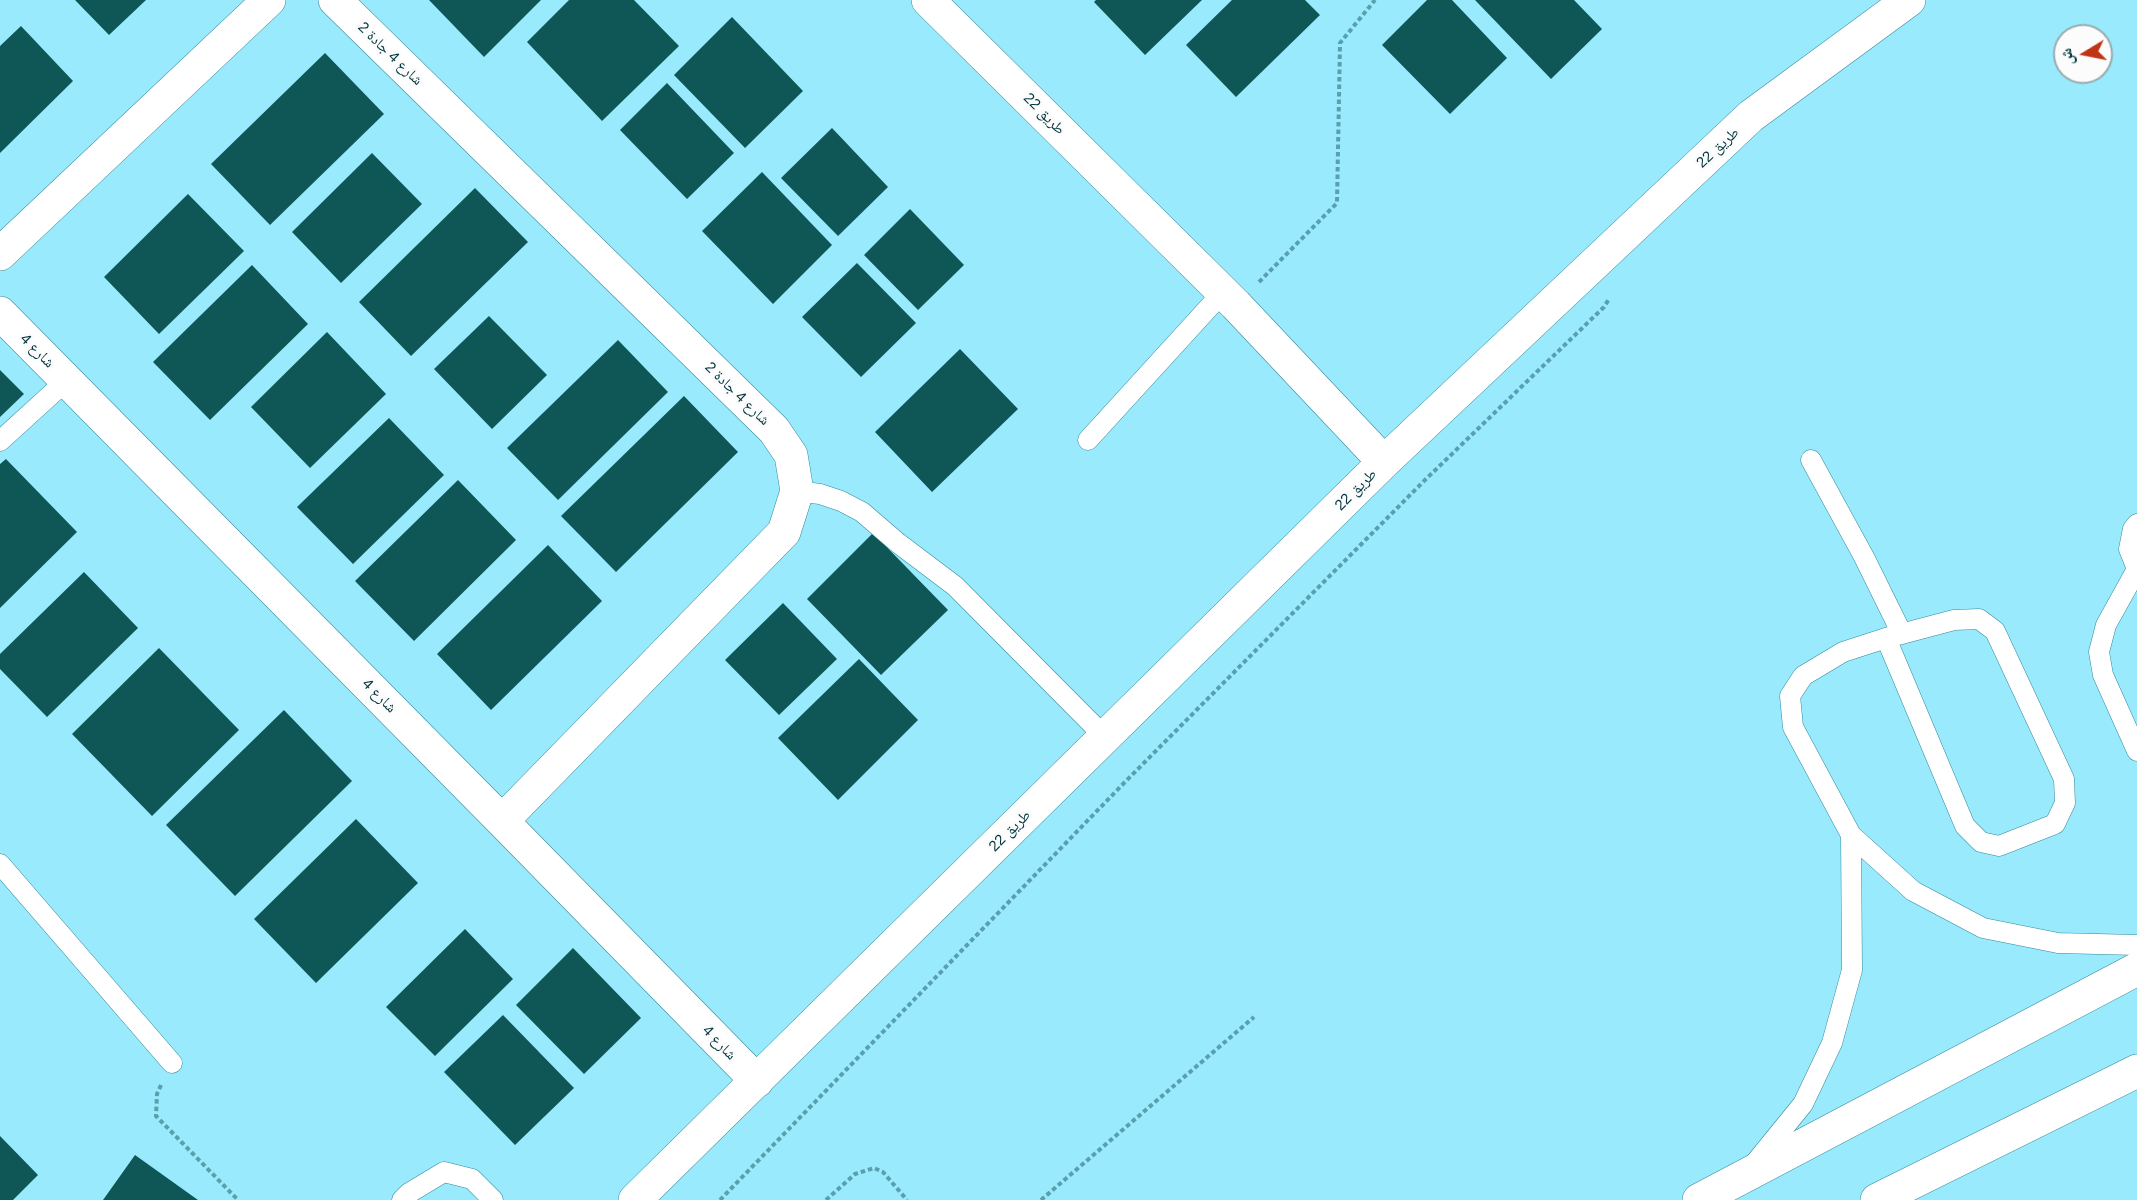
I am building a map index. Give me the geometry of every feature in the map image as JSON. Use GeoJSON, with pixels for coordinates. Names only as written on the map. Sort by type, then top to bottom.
{"type":"FeatureCollection","features":[{"type":"Feature","properties":{"kind":"street"},"geometry":{"type":"LineString","coordinates":[[0,254],[269,0]]}},
{"type":"Feature","properties":{"kind":"street","name":"شارع 4 جادة 2"},"geometry":{"type":"LineString","coordinates":[[335,0],[774,430],[791,455],[797,491],[784,532],[502,821]]}},
{"type":"Feature","properties":{"kind":"street","name":"طريق 22"},"geometry":{"type":"LineString","coordinates":[[928,0],[1229,299],[1384,462]]}},
{"type":"Feature","properties":{"kind":"street","name":"طريق 22"},"geometry":{"type":"LineString","coordinates":[[635,1200],[1384,462],[1751,116],[1909,0]]}},
{"type":"Feature","properties":{"kind":"street","name":"شارع 4"},"geometry":{"type":"LineString","coordinates":[[0,313],[757,1081]]}},
{"type":"Feature","properties":{"kind":"street"},"geometry":{"type":"LineString","coordinates":[[1699,1200],[2137,969]]}},
{"type":"Feature","properties":{"kind":"street"},"geometry":{"type":"LineString","coordinates":[[1877,1200],[2137,1071]]}},
{"type":"Feature","properties":{"kind":"lane"},"geometry":{"type":"LineString","coordinates":[[1088,440],[1229,299]]}},
{"type":"Feature","properties":{"kind":"lane"},"geometry":{"type":"LineString","coordinates":[[0,441],[67,380]]}},
{"type":"Feature","properties":{"kind":"lane"},"geometry":{"type":"LineString","coordinates":[[1811,460],[1864,557],[1894,636],[1965,826],[1981,842],[1999,846],[2055,824],[2065,803],[2064,779],[1995,632],[1979,619],[1954,620],[1894,636],[1843,652],[1803,676],[1790,696],[1793,727],[1851,835],[1913,891],[1983,928],[2058,943],[2137,945]]}},
{"type":"Feature","properties":{"kind":"lane"},"geometry":{"type":"LineString","coordinates":[[797,491],[820,494],[841,501],[862,512],[898,543],[955,586],[1105,737]]}},
{"type":"Feature","properties":{"kind":"lane"},"geometry":{"type":"LineString","coordinates":[[2137,524],[2133,529],[2129,549],[2137,569],[2106,625],[2099,652],[2103,675],[2137,751]]}},
{"type":"Feature","properties":{"kind":"lane"},"geometry":{"type":"LineString","coordinates":[[1746,1175],[1803,1104],[1832,1043],[1852,970],[1851,835]]}},
{"type":"Feature","properties":{"kind":"lane"},"geometry":{"type":"LineString","coordinates":[[0,864],[172,1063]]}},
{"type":"Feature","properties":{"kind":"lane"},"geometry":{"type":"LineString","coordinates":[[402,1200],[409,1193],[444,1172],[472,1179],[494,1200]]}},
{"type":"Feature","properties":{"kind":"path"},"geometry":{"type":"LineString","coordinates":[[1229,299],[1337,203],[1340,43],[1376,0]]}},
{"type":"Feature","properties":{"kind":"path"},"geometry":{"type":"LineString","coordinates":[[720,1200],[1125,782],[1425,480],[1604,307],[1618,285],[1608,251]]}},
{"type":"Feature","properties":{"kind":"path"},"geometry":{"type":"LineString","coordinates":[[1041,1200],[1254,1017]]}},
{"type":"Feature","properties":{"kind":"path"},"geometry":{"type":"LineString","coordinates":[[172,1063],[157,1094],[156,1116],[238,1200]]}},
{"type":"Feature","properties":{"kind":"path"},"geometry":{"type":"LineString","coordinates":[[826,1200],[855,1174],[874,1168],[883,1172],[907,1200]]}},
{"type":"Feature","properties":{"kind":"building"},"geometry":{"type":"Polygon","coordinates":[[[75,0],[146,0],[109,35],[75,0]]]}},
{"type":"Feature","properties":{"kind":"building"},"geometry":{"type":"Polygon","coordinates":[[[429,0],[541,0],[484,57],[429,0]]]}},
{"type":"Feature","properties":{"kind":"building"},"geometry":{"type":"Polygon","coordinates":[[[569,0],[634,0],[679,46],[602,121],[527,42],[569,0]]]}},
{"type":"Feature","properties":{"kind":"building"},"geometry":{"type":"Polygon","coordinates":[[[1096,0],[1202,0],[1145,55],[1094,2],[1096,0]]]}},
{"type":"Feature","properties":{"kind":"building"},"geometry":{"type":"Polygon","coordinates":[[[1232,0],[1305,0],[1320,15],[1236,97],[1186,45],[1232,0]]]}},
{"type":"Feature","properties":{"kind":"building"},"geometry":{"type":"Polygon","coordinates":[[[1427,0],[1452,0],[1507,58],[1450,114],[1382,45],[1427,0]]]}},
{"type":"Feature","properties":{"kind":"building"},"geometry":{"type":"Polygon","coordinates":[[[1475,0],[1574,0],[1602,29],[1551,79],[1475,0]]]}},
{"type":"Feature","properties":{"kind":"building"},"geometry":{"type":"Polygon","coordinates":[[[732,17],[803,91],[745,148],[674,75],[732,17]]]}},
{"type":"Feature","properties":{"kind":"building"},"geometry":{"type":"Polygon","coordinates":[[[21,26],[73,81],[0,153],[0,46],[21,26]]]}},
{"type":"Feature","properties":{"kind":"building"},"geometry":{"type":"Polygon","coordinates":[[[325,53],[384,114],[270,225],[211,164],[325,53]]]}},
{"type":"Feature","properties":{"kind":"building"},"geometry":{"type":"Polygon","coordinates":[[[667,83],[734,153],[687,199],[620,130],[667,83]]]}},
{"type":"Feature","properties":{"kind":"building"},"geometry":{"type":"Polygon","coordinates":[[[832,128],[888,187],[838,236],[781,178],[832,128]]]}},
{"type":"Feature","properties":{"kind":"building"},"geometry":{"type":"Polygon","coordinates":[[[372,153],[422,204],[341,283],[292,232],[372,153]]]}},
{"type":"Feature","properties":{"kind":"building"},"geometry":{"type":"Polygon","coordinates":[[[762,172],[832,245],[773,304],[702,231],[762,172]]]}},
{"type":"Feature","properties":{"kind":"building"},"geometry":{"type":"Polygon","coordinates":[[[475,188],[528,242],[411,356],[359,302],[475,188]]]}},
{"type":"Feature","properties":{"kind":"building"},"geometry":{"type":"Polygon","coordinates":[[[188,194],[244,251],[159,334],[104,277],[188,194]]]}},
{"type":"Feature","properties":{"kind":"building"},"geometry":{"type":"Polygon","coordinates":[[[910,209],[964,265],[918,310],[864,255],[910,209]]]}},
{"type":"Feature","properties":{"kind":"building"},"geometry":{"type":"Polygon","coordinates":[[[857,263],[916,323],[861,377],[802,317],[857,263]]]}},
{"type":"Feature","properties":{"kind":"building"},"geometry":{"type":"Polygon","coordinates":[[[252,265],[308,324],[210,420],[153,362],[252,265]]]}},
{"type":"Feature","properties":{"kind":"building"},"geometry":{"type":"Polygon","coordinates":[[[489,316],[547,375],[492,429],[434,369],[489,316]]]}},
{"type":"Feature","properties":{"kind":"building"},"geometry":{"type":"Polygon","coordinates":[[[327,332],[386,394],[310,468],[251,407],[327,332]]]}},
{"type":"Feature","properties":{"kind":"building"},"geometry":{"type":"Polygon","coordinates":[[[618,340],[668,392],[558,500],[507,448],[618,340]]]}},
{"type":"Feature","properties":{"kind":"building"},"geometry":{"type":"Polygon","coordinates":[[[960,349],[1018,409],[932,492],[875,432],[960,349]]]}},
{"type":"Feature","properties":{"kind":"building"},"geometry":{"type":"Polygon","coordinates":[[[0,370],[24,394],[0,417],[0,370]]]}},
{"type":"Feature","properties":{"kind":"building"},"geometry":{"type":"Polygon","coordinates":[[[684,396],[738,452],[616,572],[561,516],[684,396]]]}},
{"type":"Feature","properties":{"kind":"building"},"geometry":{"type":"Polygon","coordinates":[[[389,418],[444,475],[353,564],[297,507],[389,418]]]}},
{"type":"Feature","properties":{"kind":"building"},"geometry":{"type":"Polygon","coordinates":[[[6,459],[77,532],[0,608],[0,464],[6,459]]]}},
{"type":"Feature","properties":{"kind":"building"},"geometry":{"type":"Polygon","coordinates":[[[458,480],[516,540],[414,641],[355,581],[458,480]]]}},
{"type":"Feature","properties":{"kind":"building"},"geometry":{"type":"Polygon","coordinates":[[[873,533],[948,610],[881,675],[807,599],[873,533]]]}},
{"type":"Feature","properties":{"kind":"building"},"geometry":{"type":"Polygon","coordinates":[[[548,545],[602,601],[491,710],[437,654],[548,545]]]}},
{"type":"Feature","properties":{"kind":"building"},"geometry":{"type":"Polygon","coordinates":[[[84,572],[138,628],[47,717],[0,669],[0,654],[84,572]]]}},
{"type":"Feature","properties":{"kind":"building"},"geometry":{"type":"Polygon","coordinates":[[[783,603],[837,659],[779,715],[725,660],[783,603]]]}},
{"type":"Feature","properties":{"kind":"building"},"geometry":{"type":"Polygon","coordinates":[[[159,648],[239,730],[152,816],[72,734],[159,648]]]}},
{"type":"Feature","properties":{"kind":"building"},"geometry":{"type":"Polygon","coordinates":[[[859,659],[918,720],[838,800],[778,738],[859,659]]]}},
{"type":"Feature","properties":{"kind":"building"},"geometry":{"type":"Polygon","coordinates":[[[284,710],[352,781],[235,896],[166,825],[284,710]]]}},
{"type":"Feature","properties":{"kind":"building"},"geometry":{"type":"Polygon","coordinates":[[[356,819],[418,883],[316,983],[254,919],[356,819]]]}},
{"type":"Feature","properties":{"kind":"building"},"geometry":{"type":"Polygon","coordinates":[[[465,929],[513,979],[435,1056],[386,1007],[465,929]]]}},
{"type":"Feature","properties":{"kind":"building"},"geometry":{"type":"Polygon","coordinates":[[[573,948],[641,1018],[584,1074],[516,1005],[573,948]]]}},
{"type":"Feature","properties":{"kind":"building"},"geometry":{"type":"Polygon","coordinates":[[[503,1015],[574,1088],[515,1145],[444,1072],[503,1015]]]}},
{"type":"Feature","properties":{"kind":"building"},"geometry":{"type":"Polygon","coordinates":[[[0,1136],[38,1175],[13,1200],[0,1200],[0,1136]]]}},
{"type":"Feature","properties":{"kind":"building"},"geometry":{"type":"Polygon","coordinates":[[[135,1155],[198,1200],[103,1200],[135,1155]]]}}]}
